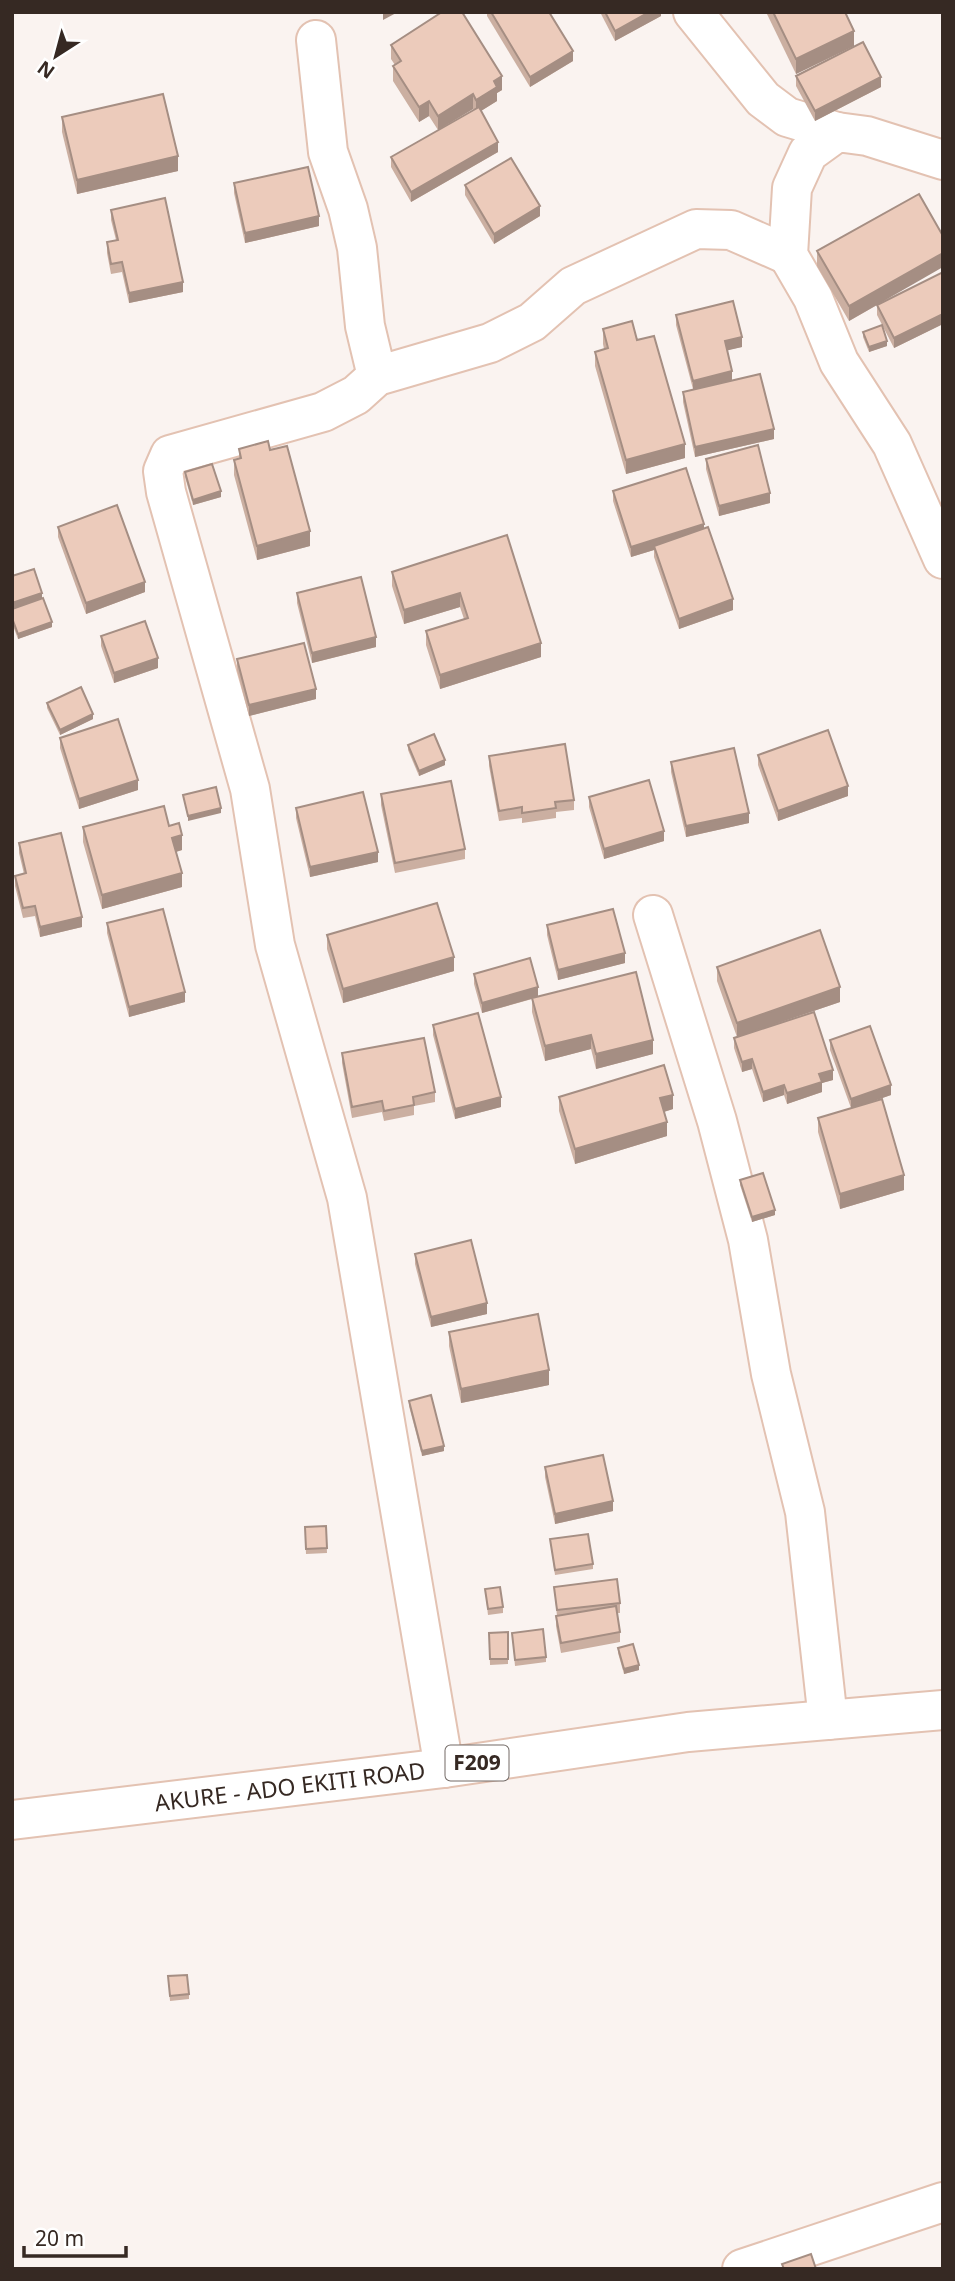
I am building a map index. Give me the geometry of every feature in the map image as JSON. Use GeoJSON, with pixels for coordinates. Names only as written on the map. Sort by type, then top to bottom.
{"type":"FeatureCollection","features":[{"type":"Feature","properties":{"kind":"street"},"geometry":{"type":"LineString","coordinates":[[693,12],[763,99],[787,117],[837,132],[867,136],[943,160]]}},
{"type":"Feature","properties":{"kind":"street"},"geometry":{"type":"LineString","coordinates":[[316,40],[328,152],[348,209],[357,248],[365,326],[377,376]]}},
{"type":"Feature","properties":{"kind":"street"},"geometry":{"type":"LineString","coordinates":[[763,99],[792,188]]}},
{"type":"Feature","properties":{"kind":"street"},"geometry":{"type":"LineString","coordinates":[[837,132],[808,153],[792,188],[788,255],[813,299],[839,362],[892,444],[943,559]]}},
{"type":"Feature","properties":{"kind":"street"},"geometry":{"type":"LineString","coordinates":[[443,1768],[347,1198],[275,945],[250,789],[185,565],[163,471],[170,455],[323,412],[356,395],[377,376],[490,343],[532,322],[573,286],[696,229],[731,230],[788,255]]}},
{"type":"Feature","properties":{"kind":"street"},"geometry":{"type":"LineString","coordinates":[[653,915],[718,1121],[748,1240],[771,1374],[805,1512],[828,1720]]}},
{"type":"Feature","properties":{"kind":"street","name":"AKURE - ADO EKITI ROAD"},"geometry":{"type":"LineString","coordinates":[[12,1820],[443,1768],[688,1732],[943,1710]]}},
{"type":"Feature","properties":{"kind":"street"},"geometry":{"type":"LineString","coordinates":[[742,2269],[943,2202]]}},
{"type":"Feature","properties":{"kind":"building"},"geometry":{"type":"Polygon","coordinates":[[[442,12],[462,12],[502,76],[494,81],[497,87],[476,100],[473,94],[438,116],[429,101],[419,107],[393,66],[401,61],[391,45],[442,12]]]}},
{"type":"Feature","properties":{"kind":"building"},"geometry":{"type":"Polygon","coordinates":[[[491,12],[549,12],[573,51],[530,77],[491,12]]]}},
{"type":"Feature","properties":{"kind":"building"},"geometry":{"type":"Polygon","coordinates":[[[605,12],[649,12],[615,31],[605,12]]]}},
{"type":"Feature","properties":{"kind":"building"},"geometry":{"type":"Polygon","coordinates":[[[773,12],[845,12],[854,31],[796,59],[773,12]]]}},
{"type":"Feature","properties":{"kind":"building"},"geometry":{"type":"Polygon","coordinates":[[[863,42],[881,77],[815,111],[796,76],[863,42]]]}},
{"type":"Feature","properties":{"kind":"building"},"geometry":{"type":"Polygon","coordinates":[[[163,94],[178,156],[77,180],[62,117],[163,94]]]}},
{"type":"Feature","properties":{"kind":"building"},"geometry":{"type":"Polygon","coordinates":[[[479,107],[498,142],[411,192],[391,157],[479,107]]]}},
{"type":"Feature","properties":{"kind":"building"},"geometry":{"type":"Polygon","coordinates":[[[511,158],[540,206],[494,234],[465,185],[511,158]]]}},
{"type":"Feature","properties":{"kind":"building"},"geometry":{"type":"Polygon","coordinates":[[[308,167],[319,216],[245,233],[234,183],[308,167]]]}},
{"type":"Feature","properties":{"kind":"building"},"geometry":{"type":"Polygon","coordinates":[[[919,194],[943,236],[943,253],[849,306],[817,251],[919,194]]]}},
{"type":"Feature","properties":{"kind":"building"},"geometry":{"type":"Polygon","coordinates":[[[165,198],[183,282],[129,293],[122,262],[111,264],[107,242],[118,240],[111,210],[165,198]]]}},
{"type":"Feature","properties":{"kind":"building"},"geometry":{"type":"Polygon","coordinates":[[[943,272],[943,314],[894,338],[877,305],[943,272]]]}},
{"type":"Feature","properties":{"kind":"building"},"geometry":{"type":"Polygon","coordinates":[[[733,301],[742,337],[725,341],[732,371],[693,381],[676,315],[733,301]]]}},
{"type":"Feature","properties":{"kind":"building"},"geometry":{"type":"Polygon","coordinates":[[[632,321],[637,340],[654,336],[685,444],[626,460],[595,352],[608,348],[603,329],[632,321]]]}},
{"type":"Feature","properties":{"kind":"building"},"geometry":{"type":"Polygon","coordinates":[[[882,325],[887,341],[869,347],[863,332],[882,325]]]}},
{"type":"Feature","properties":{"kind":"building"},"geometry":{"type":"Polygon","coordinates":[[[760,374],[774,429],[695,447],[683,392],[760,374]]]}},
{"type":"Feature","properties":{"kind":"building"},"geometry":{"type":"Polygon","coordinates":[[[268,441],[270,450],[287,446],[310,531],[257,546],[234,460],[241,458],[239,449],[268,441]]]}},
{"type":"Feature","properties":{"kind":"building"},"geometry":{"type":"Polygon","coordinates":[[[758,445],[770,493],[719,506],[706,459],[758,445]]]}},
{"type":"Feature","properties":{"kind":"building"},"geometry":{"type":"Polygon","coordinates":[[[212,464],[221,491],[193,500],[185,472],[212,464]]]}},
{"type":"Feature","properties":{"kind":"building"},"geometry":{"type":"Polygon","coordinates":[[[686,468],[704,524],[631,547],[613,491],[686,468]]]}},
{"type":"Feature","properties":{"kind":"building"},"geometry":{"type":"Polygon","coordinates":[[[117,505],[145,582],[86,603],[58,527],[117,505]]]}},
{"type":"Feature","properties":{"kind":"building"},"geometry":{"type":"Polygon","coordinates":[[[708,527],[733,599],[679,619],[654,546],[708,527]]]}},
{"type":"Feature","properties":{"kind":"building"},"geometry":{"type":"Polygon","coordinates":[[[507,535],[541,643],[440,675],[426,631],[468,618],[460,593],[404,610],[392,572],[507,535]]]}},
{"type":"Feature","properties":{"kind":"building"},"geometry":{"type":"Polygon","coordinates":[[[34,569],[42,593],[12,603],[12,576],[34,569]]]}},
{"type":"Feature","properties":{"kind":"building"},"geometry":{"type":"Polygon","coordinates":[[[361,577],[376,637],[312,653],[297,593],[361,577]]]}},
{"type":"Feature","properties":{"kind":"building"},"geometry":{"type":"Polygon","coordinates":[[[43,598],[52,622],[18,634],[12,618],[12,609],[43,598]]]}},
{"type":"Feature","properties":{"kind":"building"},"geometry":{"type":"Polygon","coordinates":[[[145,621],[158,658],[114,673],[101,636],[145,621]]]}},
{"type":"Feature","properties":{"kind":"building"},"geometry":{"type":"Polygon","coordinates":[[[304,643],[316,689],[249,705],[237,659],[304,643]]]}},
{"type":"Feature","properties":{"kind":"building"},"geometry":{"type":"Polygon","coordinates":[[[81,687],[93,714],[60,730],[47,703],[81,687]]]}},
{"type":"Feature","properties":{"kind":"building"},"geometry":{"type":"Polygon","coordinates":[[[118,719],[138,780],[79,799],[60,738],[118,719]]]}},
{"type":"Feature","properties":{"kind":"building"},"geometry":{"type":"Polygon","coordinates":[[[828,730],[848,786],[778,811],[758,755],[828,730]]]}},
{"type":"Feature","properties":{"kind":"building"},"geometry":{"type":"Polygon","coordinates":[[[434,734],[445,760],[419,771],[408,745],[434,734]]]}},
{"type":"Feature","properties":{"kind":"building"},"geometry":{"type":"Polygon","coordinates":[[[565,744],[574,800],[555,802],[556,808],[522,813],[522,807],[499,811],[489,756],[565,744]]]}},
{"type":"Feature","properties":{"kind":"building"},"geometry":{"type":"Polygon","coordinates":[[[734,748],[749,813],[686,826],[671,762],[734,748]]]}},
{"type":"Feature","properties":{"kind":"building"},"geometry":{"type":"Polygon","coordinates":[[[649,780],[664,831],[604,849],[589,797],[649,780]]]}},
{"type":"Feature","properties":{"kind":"building"},"geometry":{"type":"Polygon","coordinates":[[[451,781],[465,849],[395,863],[381,794],[451,781]]]}},
{"type":"Feature","properties":{"kind":"building"},"geometry":{"type":"Polygon","coordinates":[[[216,787],[221,808],[188,816],[183,795],[216,787]]]}},
{"type":"Feature","properties":{"kind":"building"},"geometry":{"type":"Polygon","coordinates":[[[363,792],[378,852],[310,867],[296,808],[363,792]]]}},
{"type":"Feature","properties":{"kind":"building"},"geometry":{"type":"Polygon","coordinates":[[[164,806],[169,826],[179,823],[182,835],[172,838],[182,873],[102,895],[83,827],[164,806]]]}},
{"type":"Feature","properties":{"kind":"building"},"geometry":{"type":"Polygon","coordinates":[[[61,833],[82,917],[40,927],[35,906],[23,908],[15,876],[26,873],[19,843],[61,833]]]}},
{"type":"Feature","properties":{"kind":"building"},"geometry":{"type":"Polygon","coordinates":[[[437,903],[454,957],[343,989],[327,935],[437,903]]]}},
{"type":"Feature","properties":{"kind":"building"},"geometry":{"type":"Polygon","coordinates":[[[163,909],[185,992],[129,1007],[107,923],[163,909]]]}},
{"type":"Feature","properties":{"kind":"building"},"geometry":{"type":"Polygon","coordinates":[[[613,909],[625,953],[558,970],[547,925],[613,909]]]}},
{"type":"Feature","properties":{"kind":"building"},"geometry":{"type":"Polygon","coordinates":[[[820,930],[840,987],[737,1023],[717,967],[820,930]]]}},
{"type":"Feature","properties":{"kind":"building"},"geometry":{"type":"Polygon","coordinates":[[[530,958],[538,987],[482,1003],[474,974],[530,958]]]}},
{"type":"Feature","properties":{"kind":"building"},"geometry":{"type":"Polygon","coordinates":[[[636,972],[653,1040],[596,1054],[591,1035],[545,1046],[532,998],[636,972]]]}},
{"type":"Feature","properties":{"kind":"building"},"geometry":{"type":"Polygon","coordinates":[[[814,1012],[833,1070],[819,1074],[822,1082],[787,1093],[784,1085],[763,1092],[752,1059],[742,1062],[734,1038],[814,1012]]]}},
{"type":"Feature","properties":{"kind":"building"},"geometry":{"type":"Polygon","coordinates":[[[478,1013],[501,1097],[455,1109],[433,1025],[478,1013]]]}},
{"type":"Feature","properties":{"kind":"building"},"geometry":{"type":"Polygon","coordinates":[[[870,1026],[891,1085],[851,1099],[830,1040],[870,1026]]]}},
{"type":"Feature","properties":{"kind":"building"},"geometry":{"type":"Polygon","coordinates":[[[424,1038],[435,1092],[413,1097],[414,1105],[384,1111],[382,1101],[352,1107],[342,1053],[424,1038]]]}},
{"type":"Feature","properties":{"kind":"building"},"geometry":{"type":"Polygon","coordinates":[[[664,1065],[673,1095],[660,1098],[667,1122],[575,1149],[559,1097],[664,1065]]]}},
{"type":"Feature","properties":{"kind":"building"},"geometry":{"type":"Polygon","coordinates":[[[882,1099],[904,1175],[840,1194],[818,1118],[882,1099]]]}},
{"type":"Feature","properties":{"kind":"building"},"geometry":{"type":"Polygon","coordinates":[[[763,1173],[775,1210],[752,1217],[740,1180],[763,1173]]]}},
{"type":"Feature","properties":{"kind":"building"},"geometry":{"type":"Polygon","coordinates":[[[471,1240],[487,1303],[431,1317],[415,1254],[471,1240]]]}},
{"type":"Feature","properties":{"kind":"building"},"geometry":{"type":"Polygon","coordinates":[[[538,1314],[549,1370],[461,1389],[449,1332],[538,1314]]]}},
{"type":"Feature","properties":{"kind":"building"},"geometry":{"type":"Polygon","coordinates":[[[431,1395],[444,1446],[422,1451],[409,1401],[431,1395]]]}},
{"type":"Feature","properties":{"kind":"building"},"geometry":{"type":"Polygon","coordinates":[[[603,1455],[613,1501],[555,1514],[545,1467],[603,1455]]]}},
{"type":"Feature","properties":{"kind":"building"},"geometry":{"type":"Polygon","coordinates":[[[326,1526],[327,1548],[306,1549],[305,1527],[326,1526]]]}},
{"type":"Feature","properties":{"kind":"building"},"geometry":{"type":"Polygon","coordinates":[[[588,1534],[593,1564],[555,1570],[550,1539],[588,1534]]]}},
{"type":"Feature","properties":{"kind":"building"},"geometry":{"type":"Polygon","coordinates":[[[617,1579],[620,1603],[557,1610],[554,1587],[617,1579]]]}},
{"type":"Feature","properties":{"kind":"building"},"geometry":{"type":"Polygon","coordinates":[[[500,1587],[503,1607],[488,1609],[485,1589],[500,1587]]]}},
{"type":"Feature","properties":{"kind":"building"},"geometry":{"type":"Polygon","coordinates":[[[616,1606],[620,1632],[561,1643],[556,1616],[616,1606]]]}},
{"type":"Feature","properties":{"kind":"building"},"geometry":{"type":"Polygon","coordinates":[[[543,1629],[546,1657],[515,1660],[512,1633],[543,1629]]]}},
{"type":"Feature","properties":{"kind":"building"},"geometry":{"type":"Polygon","coordinates":[[[508,1632],[508,1659],[490,1659],[489,1633],[508,1632]]]}},
{"type":"Feature","properties":{"kind":"building"},"geometry":{"type":"Polygon","coordinates":[[[633,1644],[639,1665],[624,1669],[618,1648],[633,1644]]]}},
{"type":"Feature","properties":{"kind":"building"},"geometry":{"type":"Polygon","coordinates":[[[187,1975],[189,1994],[170,1996],[168,1976],[187,1975]]]}},
{"type":"Feature","properties":{"kind":"building"},"geometry":{"type":"Polygon","coordinates":[[[811,2254],[816,2269],[784,2269],[782,2264],[811,2254]]]}}]}
